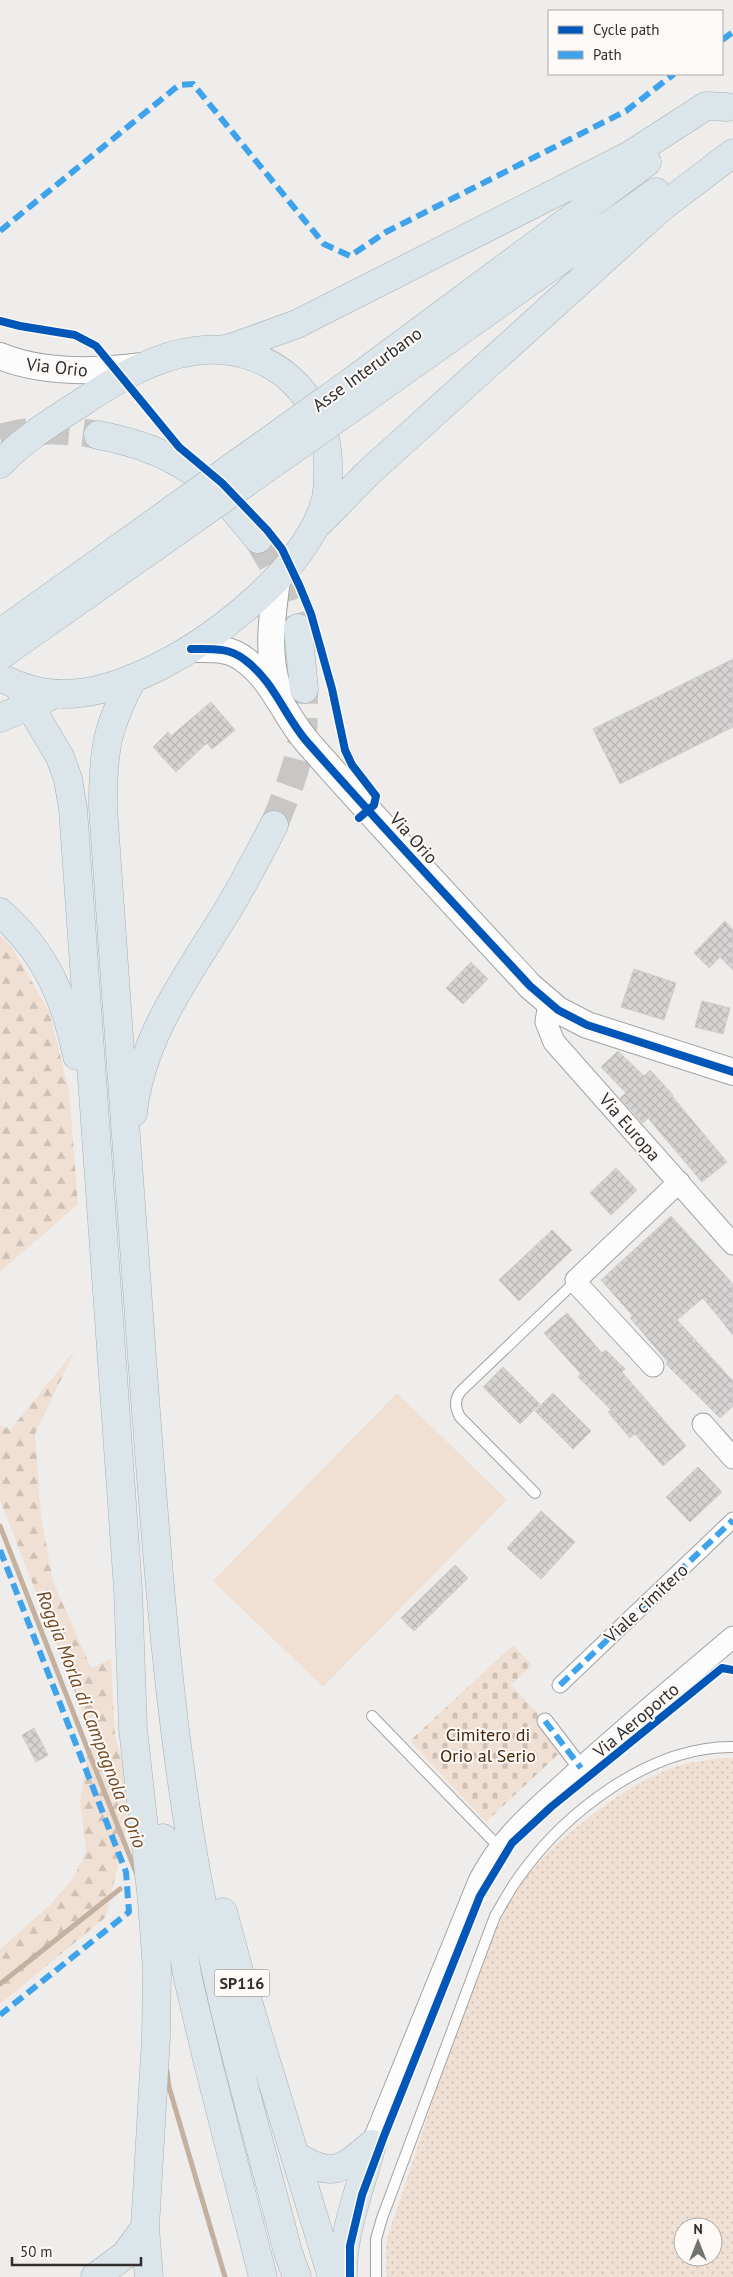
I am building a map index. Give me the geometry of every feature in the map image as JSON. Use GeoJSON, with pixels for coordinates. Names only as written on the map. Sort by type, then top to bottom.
{"type":"FeatureCollection","features":[{"type":"Feature","properties":{"kind":"highway"},"geometry":{"type":"LineString","coordinates":[[0,464],[52,422],[104,388],[146,365],[174,355],[236,346],[297,324],[630,155],[706,106],[730,105]]}},
{"type":"Feature","properties":{"kind":"highway","name":"Asse Interurbano"},"geometry":{"type":"LineString","coordinates":[[0,656],[356,391],[673,142],[730,105]]}},
{"type":"Feature","properties":{"kind":"highway","name":"Asse Interurbano"},"geometry":{"type":"LineString","coordinates":[[0,633],[356,391],[733,139]]}},
{"type":"Feature","properties":{"kind":"highway"},"geometry":{"type":"LineString","coordinates":[[314,528],[368,473],[662,207],[733,153]]}},
{"type":"Feature","properties":{"kind":"highway"},"geometry":{"type":"LineString","coordinates":[[16,689],[56,694],[89,693],[133,678],[191,649],[277,580],[298,554],[314,528],[325,505],[328,482],[327,440],[320,418],[307,394],[276,369],[257,359],[217,350]]}},
{"type":"Feature","properties":{"kind":"highway"},"geometry":{"type":"LineString","coordinates":[[98,435],[142,445],[165,454],[189,468],[220,494],[258,539]]}},
{"type":"Feature","properties":{"kind":"highway"},"geometry":{"type":"LineString","coordinates":[[298,628],[304,689]]}},
{"type":"Feature","properties":{"kind":"highway"},"geometry":{"type":"LineString","coordinates":[[133,678],[112,721],[102,766],[102,807],[153,1504],[170,1684],[183,1791],[202,1903],[230,2027],[288,2252],[297,2277]]}},
{"type":"Feature","properties":{"kind":"highway"},"geometry":{"type":"LineString","coordinates":[[0,718],[16,689]]}},
{"type":"Feature","properties":{"kind":"highway"},"geometry":{"type":"LineString","coordinates":[[16,689],[60,757],[68,779],[73,809],[128,1589],[133,1728],[152,1901],[157,1970],[156,2037],[145,2228],[149,2277]]}},
{"type":"Feature","properties":{"kind":"highway"},"geometry":{"type":"LineString","coordinates":[[128,1164],[135,1098],[146,1058],[161,1019],[181,982],[224,916],[274,825]]}},
{"type":"Feature","properties":{"kind":"highway"},"geometry":{"type":"LineString","coordinates":[[0,912],[18,928],[40,958],[60,994],[70,1022],[78,1064],[89,1199],[95,1233],[106,1274]]}},
{"type":"Feature","properties":{"kind":"highway"},"geometry":{"type":"LineString","coordinates":[[128,1589],[157,1803],[188,1979],[210,2073],[263,2277]]}},
{"type":"Feature","properties":{"kind":"highway","name":"SP116"},"geometry":{"type":"LineString","coordinates":[[170,1684],[182,1722],[229,1938],[332,2277]]}},
{"type":"Feature","properties":{"kind":"highway"},"geometry":{"type":"LineString","coordinates":[[295,2155],[309,2164],[331,2169],[346,2166],[372,2144]]}},
{"type":"Feature","properties":{"kind":"highway"},"geometry":{"type":"LineString","coordinates":[[343,2277],[342,2261],[348,2225],[372,2144]]}},
{"type":"Feature","properties":{"kind":"highway"},"geometry":{"type":"LineString","coordinates":[[95,2277],[125,2256],[145,2228]]}},
{"type":"Feature","properties":{"kind":"street","name":"Via Orio"},"geometry":{"type":"LineString","coordinates":[[0,356],[14,362],[77,371],[96,371],[146,365]]}},
{"type":"Feature","properties":{"kind":"street","name":"Via Orio"},"geometry":{"type":"LineString","coordinates":[[277,580],[271,635],[271,658],[275,680],[293,723]]}},
{"type":"Feature","properties":{"kind":"street","name":"Via Orio"},"geometry":{"type":"LineString","coordinates":[[191,649],[216,648],[233,652],[244,659],[268,682],[307,742],[530,986],[549,1002],[587,1025],[733,1072]]}},
{"type":"Feature","properties":{"kind":"street","name":"Via Europa"},"geometry":{"type":"LineString","coordinates":[[549,1002],[546,1022],[554,1042],[733,1244]]}},
{"type":"Feature","properties":{"kind":"street"},"geometry":{"type":"LineString","coordinates":[[653,1366],[576,1281],[679,1182]]}},
{"type":"Feature","properties":{"kind":"street"},"geometry":{"type":"LineString","coordinates":[[703,1424],[733,1458]]}},
{"type":"Feature","properties":{"kind":"street","name":"Viale cimitero"},"geometry":{"type":"LineString","coordinates":[[560,1685],[733,1520]]}},
{"type":"Feature","properties":{"kind":"street","name":"Via Aeroporto"},"geometry":{"type":"LineString","coordinates":[[372,2144],[479,1881],[499,1847],[516,1828],[581,1768],[733,1637]]}},
{"type":"Feature","properties":{"kind":"street"},"geometry":{"type":"LineString","coordinates":[[545,1721],[581,1768]]}},
{"type":"Feature","properties":{"kind":"lane"},"geometry":{"type":"LineString","coordinates":[[535,1493],[460,1417],[457,1412],[456,1400],[461,1391],[576,1281]]}},
{"type":"Feature","properties":{"kind":"lane"},"geometry":{"type":"LineString","coordinates":[[372,1716],[499,1847]]}},
{"type":"Feature","properties":{"kind":"lane"},"geometry":{"type":"LineString","coordinates":[[376,2277],[376,2238],[382,2218],[495,1916],[518,1878],[561,1829],[614,1785],[674,1756],[706,1748],[733,1747]]}},
{"type":"Feature","properties":{"kind":"green space"},"geometry":{"type":"Polygon","coordinates":[[[0,935],[11,946],[49,1011],[69,1091],[78,1204],[0,1272],[0,935]]]}},
{"type":"Feature","properties":{"kind":"green space"},"geometry":{"type":"Polygon","coordinates":[[[75,1350],[35,1434],[41,1516],[53,1581],[91,1668],[111,1659],[115,1736],[124,1767],[128,1822],[106,1917],[0,2004],[0,1949],[50,1905],[74,1877],[86,1851],[80,1801],[91,1734],[0,1500],[0,1425],[11,1429],[75,1350]]]}},
{"type":"Feature","properties":{"kind":"green space"},"geometry":{"type":"Polygon","coordinates":[[[397,1393],[507,1500],[323,1687],[213,1581],[397,1393]]]}},
{"type":"Feature","properties":{"kind":"green space","name":"Cimitero di Orio al Serio"},"geometry":{"type":"Polygon","coordinates":[[[513,1645],[532,1665],[511,1685],[568,1745],[486,1822],[410,1741],[513,1645]]]}},
{"type":"Feature","properties":{"kind":"green space"},"geometry":{"type":"Polygon","coordinates":[[[733,1758],[733,2277],[386,2277],[386,2244],[391,2226],[477,1973],[495,1929],[510,1901],[531,1871],[566,1836],[587,1819],[608,1803],[650,1777],[690,1763],[733,1758]]]}},
{"type":"Feature","properties":{"kind":"building"},"geometry":{"type":"Polygon","coordinates":[[[733,659],[733,727],[620,784],[593,729],[733,659]]]}},
{"type":"Feature","properties":{"kind":"building"},"geometry":{"type":"Polygon","coordinates":[[[211,702],[235,730],[212,749],[207,743],[176,772],[153,747],[168,732],[171,736],[211,702]]]}},
{"type":"Feature","properties":{"kind":"building"},"geometry":{"type":"Polygon","coordinates":[[[725,921],[733,930],[733,970],[720,957],[709,968],[694,953],[725,921]]]}},
{"type":"Feature","properties":{"kind":"building"},"geometry":{"type":"Polygon","coordinates":[[[471,962],[488,979],[463,1004],[446,988],[471,962]]]}},
{"type":"Feature","properties":{"kind":"building"},"geometry":{"type":"Polygon","coordinates":[[[634,969],[676,983],[664,1020],[621,1007],[634,969]]]}},
{"type":"Feature","properties":{"kind":"building"},"geometry":{"type":"Polygon","coordinates":[[[702,1001],[730,1008],[723,1034],[695,1027],[702,1001]]]}},
{"type":"Feature","properties":{"kind":"building"},"geometry":{"type":"Polygon","coordinates":[[[618,1051],[644,1076],[650,1070],[673,1095],[727,1162],[702,1182],[648,1118],[643,1123],[620,1098],[626,1093],[601,1067],[618,1051]]]}},
{"type":"Feature","properties":{"kind":"building"},"geometry":{"type":"Polygon","coordinates":[[[616,1168],[637,1190],[611,1215],[590,1193],[616,1168]]]}},
{"type":"Feature","properties":{"kind":"building"},"geometry":{"type":"Polygon","coordinates":[[[671,1216],[733,1284],[733,1335],[703,1298],[677,1320],[733,1381],[733,1406],[720,1418],[666,1364],[668,1362],[630,1318],[633,1316],[601,1280],[671,1216]]]}},
{"type":"Feature","properties":{"kind":"building"},"geometry":{"type":"Polygon","coordinates":[[[552,1230],[572,1250],[519,1301],[499,1280],[552,1230]]]}},
{"type":"Feature","properties":{"kind":"building"},"geometry":{"type":"Polygon","coordinates":[[[567,1313],[602,1353],[606,1350],[625,1369],[622,1372],[686,1446],[663,1466],[635,1434],[630,1438],[608,1412],[611,1410],[578,1377],[581,1374],[544,1333],[567,1313]]]}},
{"type":"Feature","properties":{"kind":"building"},"geometry":{"type":"Polygon","coordinates":[[[503,1367],[540,1404],[520,1424],[483,1387],[503,1367]]]}},
{"type":"Feature","properties":{"kind":"building"},"geometry":{"type":"Polygon","coordinates":[[[553,1393],[591,1431],[573,1449],[535,1411],[553,1393]]]}},
{"type":"Feature","properties":{"kind":"building"},"geometry":{"type":"Polygon","coordinates":[[[698,1467],[722,1492],[690,1522],[666,1497],[698,1467]]]}},
{"type":"Feature","properties":{"kind":"building"},"geometry":{"type":"Polygon","coordinates":[[[541,1511],[575,1542],[541,1579],[507,1548],[541,1511]]]}},
{"type":"Feature","properties":{"kind":"building"},"geometry":{"type":"Polygon","coordinates":[[[455,1565],[468,1578],[414,1631],[401,1618],[455,1565]]]}},
{"type":"Feature","properties":{"kind":"building"},"geometry":{"type":"Polygon","coordinates":[[[34,1728],[48,1755],[36,1762],[22,1735],[34,1728]]]}},
{"type":"Feature","properties":{"kind":"waterway","name":"Roggia Morla di Campagnola e Orio"},"geometry":{"type":"LineString","coordinates":[[0,1526],[137,1875]]}},
{"type":"Feature","properties":{"kind":"waterway"},"geometry":{"type":"LineString","coordinates":[[0,1984],[120,1889]]}},
{"type":"Feature","properties":{"kind":"waterway","name":"Roggia Morla di Campagnola e Orio"},"geometry":{"type":"LineString","coordinates":[[167,2071],[169,2087],[225,2277]]}},
{"type":"Feature","properties":{"kind":"tunnel"},"geometry":{"type":"LineString","coordinates":[[0,438],[24,432],[49,430],[98,435]]}},
{"type":"Feature","properties":{"kind":"tunnel"},"geometry":{"type":"LineString","coordinates":[[258,539],[284,584],[298,628]]}},
{"type":"Feature","properties":{"kind":"tunnel"},"geometry":{"type":"LineString","coordinates":[[274,825],[292,780],[301,744],[304,689]]}},
{"type":"Feature","properties":{"kind":"marked path"},"geometry":{"type":"LineString","coordinates":[[723,39],[733,32]]}},
{"type":"Feature","properties":{"kind":"marked path"},"geometry":{"type":"LineString","coordinates":[[0,231],[179,85],[193,84],[324,244],[350,256],[386,232],[626,111],[673,75]]}},
{"type":"Feature","properties":{"kind":"marked path"},"geometry":{"type":"LineString","coordinates":[[560,1685],[733,1520]]}},
{"type":"Feature","properties":{"kind":"marked path"},"geometry":{"type":"LineString","coordinates":[[0,1550],[126,1872],[129,1912],[0,2015]]}},
{"type":"Feature","properties":{"kind":"marked path"},"geometry":{"type":"LineString","coordinates":[[545,1721],[581,1768]]}},
{"type":"Feature","properties":{"kind":"cycle path"},"geometry":{"type":"LineString","coordinates":[[0,321],[75,335],[96,346],[179,447],[222,483],[267,530],[282,549],[311,614],[332,689],[345,750],[352,765],[376,796],[374,805],[359,818]]}},
{"type":"Feature","properties":{"kind":"cycle path"},"geometry":{"type":"LineString","coordinates":[[191,649],[220,650],[233,653],[255,669],[272,689],[301,734],[336,775],[530,986],[558,1010],[587,1025],[733,1072]]}},
{"type":"Feature","properties":{"kind":"cycle path"},"geometry":{"type":"LineString","coordinates":[[350,2277],[350,2246],[362,2195],[384,2136],[480,1896],[512,1843],[551,1807],[722,1668],[733,1670]]}}]}
